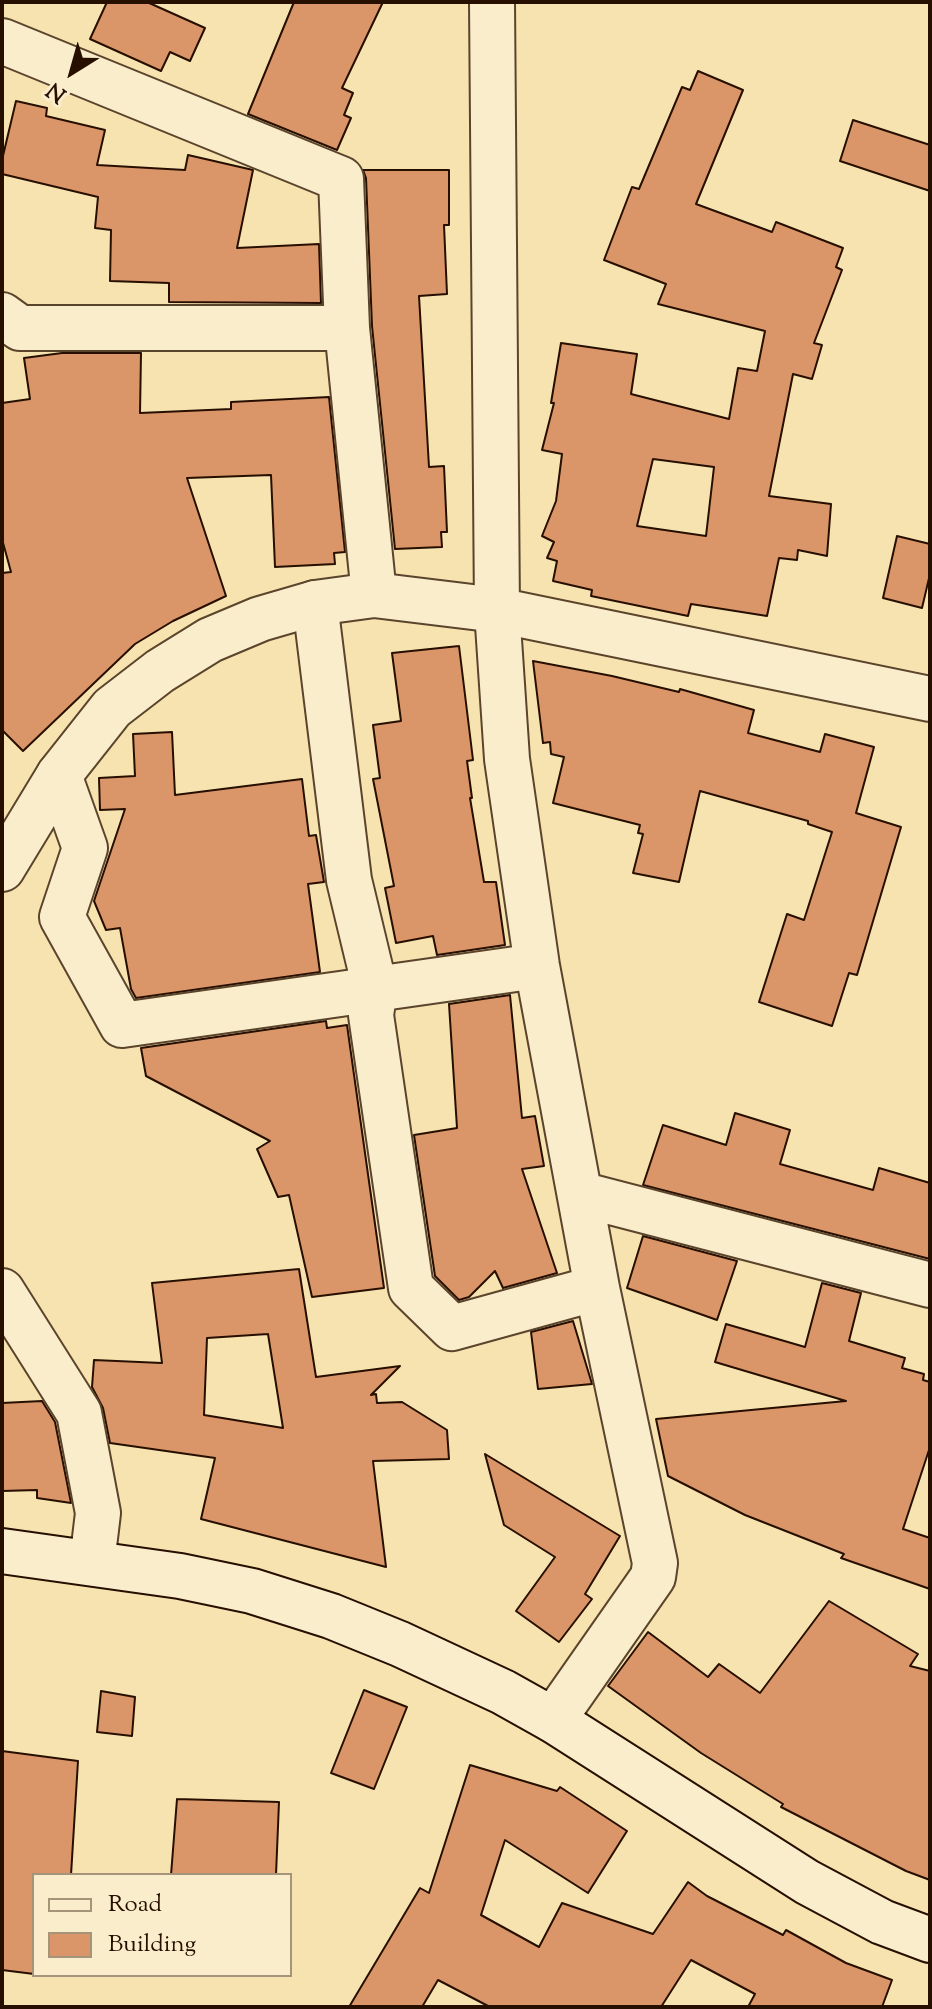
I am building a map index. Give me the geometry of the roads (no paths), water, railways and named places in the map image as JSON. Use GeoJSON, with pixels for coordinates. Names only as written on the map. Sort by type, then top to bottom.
{"type":"FeatureCollection","features":[{"type":"Feature","properties":{"kind":"street"},"geometry":{"type":"LineString","coordinates":[[492,2],[497,610],[507,759],[537,966],[597,1288],[655,1563],[653,1577],[553,1720]]}},
{"type":"Feature","properties":{"kind":"street"},"geometry":{"type":"LineString","coordinates":[[2,41],[341,179],[347,328],[374,595]]}},
{"type":"Feature","properties":{"kind":"street"},"geometry":{"type":"LineString","coordinates":[[2,315],[20,328],[347,328]]}},
{"type":"Feature","properties":{"kind":"street"},"geometry":{"type":"LineString","coordinates":[[2,869],[59,775],[112,708],[160,671],[210,640],[260,619],[315,603],[374,595],[497,610],[930,699]]}},
{"type":"Feature","properties":{"kind":"street"},"geometry":{"type":"LineString","coordinates":[[315,603],[349,880],[375,988],[371,1015],[411,1288],[452,1328],[597,1288]]}},
{"type":"Feature","properties":{"kind":"street"},"geometry":{"type":"LineString","coordinates":[[59,775],[85,848],[62,917],[122,1025],[537,966]]}},
{"type":"Feature","properties":{"kind":"street"},"geometry":{"type":"LineString","coordinates":[[580,1194],[930,1285]]}},
{"type":"Feature","properties":{"kind":"street"},"geometry":{"type":"LineString","coordinates":[[2,1291],[79,1413],[98,1513],[92,1563]]}},
{"type":"Feature","properties":{"kind":"street"},"geometry":{"type":"LineString","coordinates":[[2,1551],[180,1576],[252,1591],[331,1616],[457,1669],[553,1720],[807,1882],[882,1922],[930,1940]]}}]}
